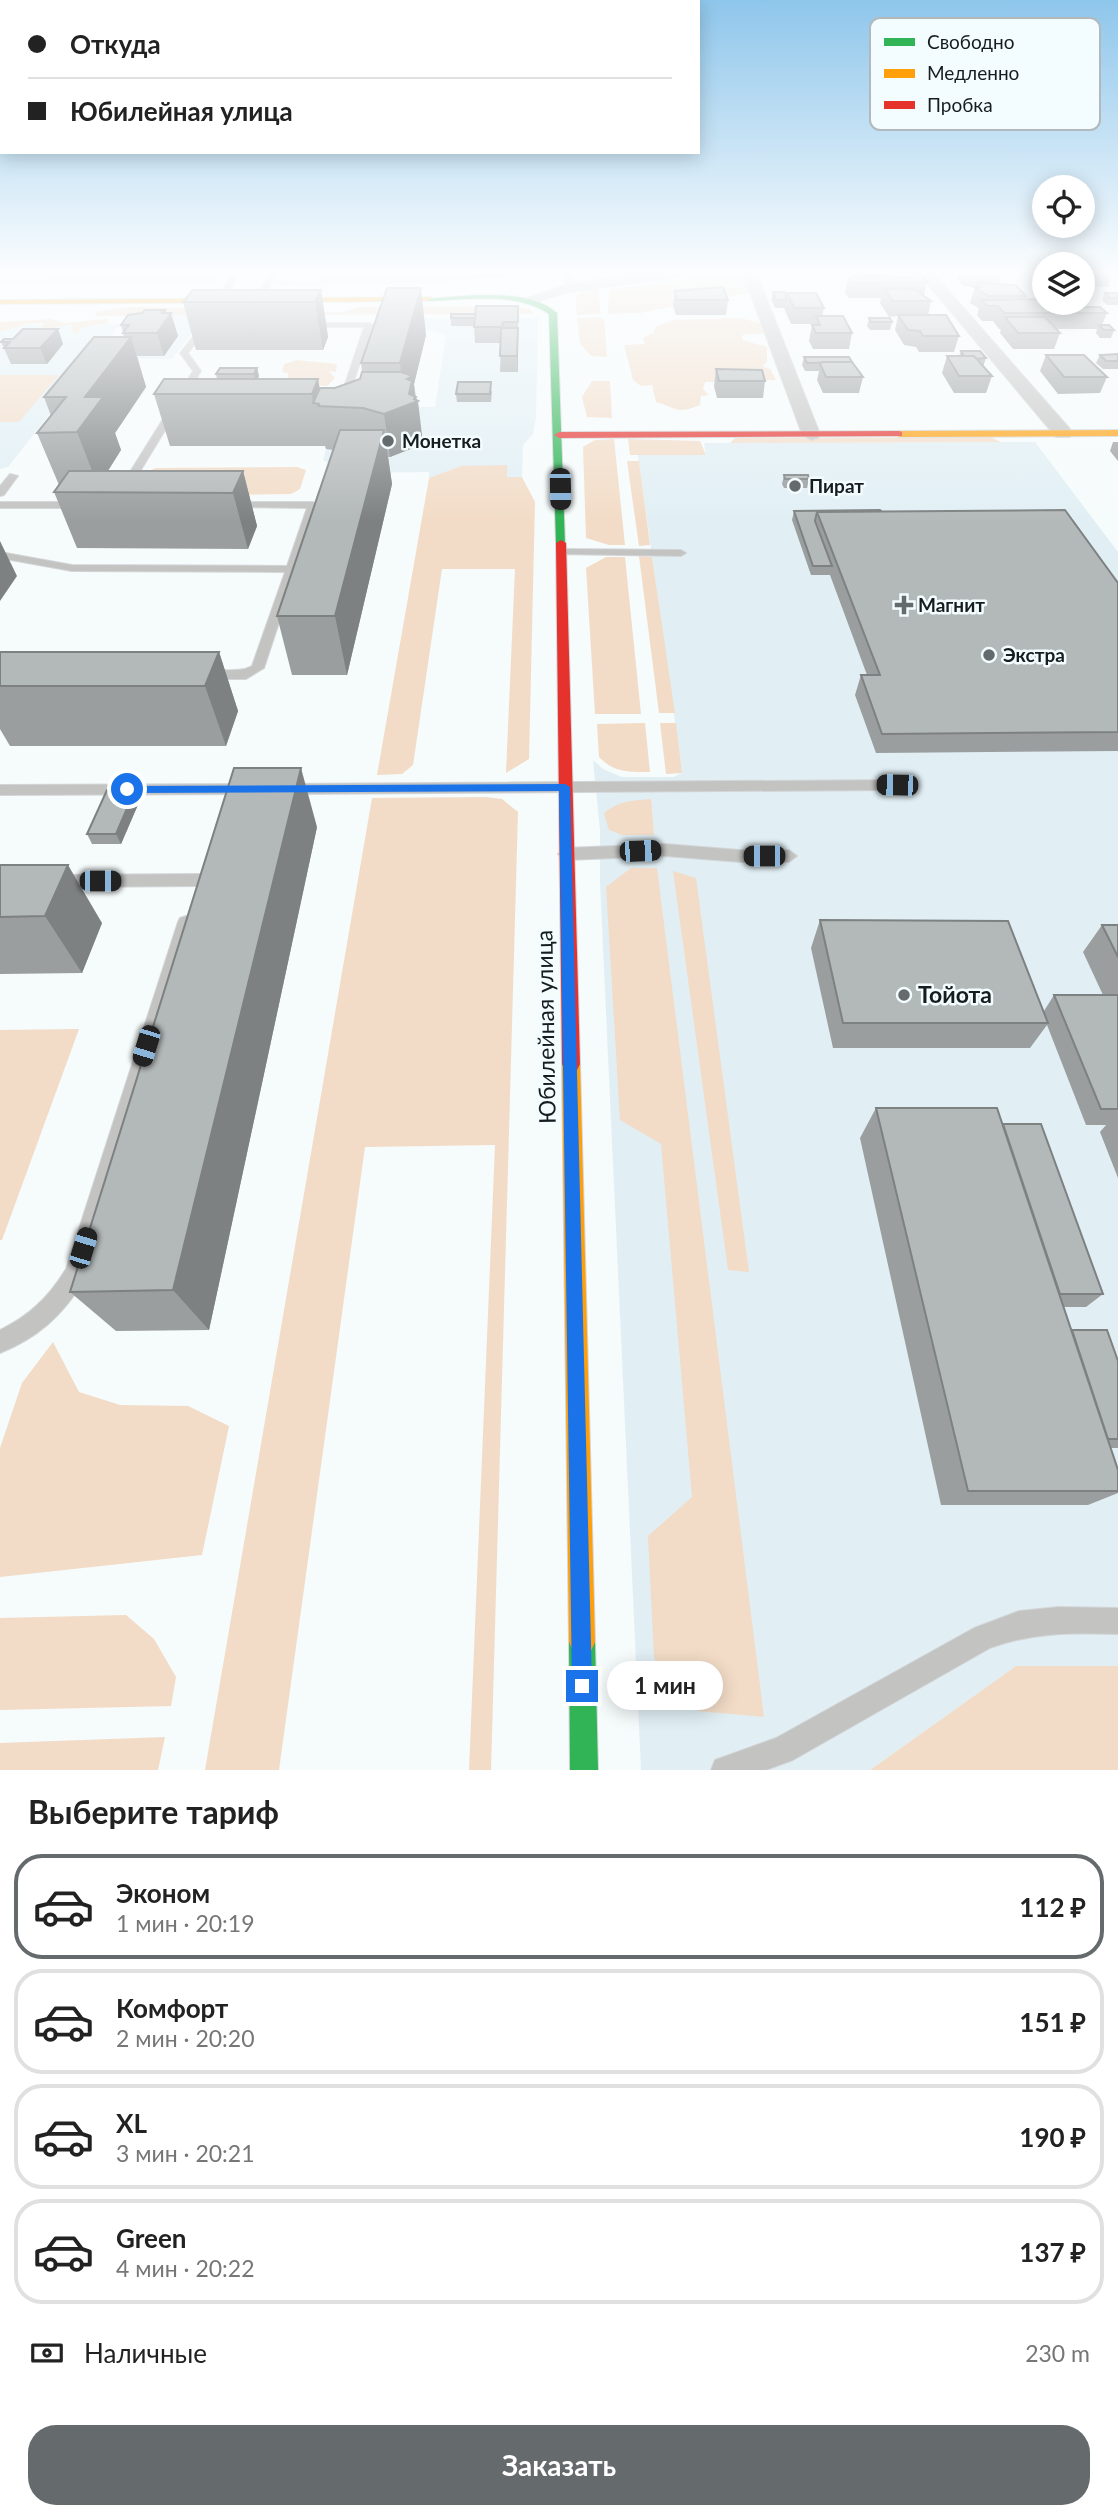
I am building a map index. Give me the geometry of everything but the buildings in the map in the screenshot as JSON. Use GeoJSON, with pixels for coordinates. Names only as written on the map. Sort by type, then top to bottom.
{"type":"FeatureCollection","features":[{"type":"Feature","properties":{"kind":"main road","name":"Юбилейная улица"},"geometry":{"type":"LineString","coordinates":[[556,357],[584,1770]]}},
{"type":"Feature","properties":{"kind":"main road"},"geometry":{"type":"LineString","coordinates":[[559,435],[1118,433]]}},
{"type":"Feature","properties":{"kind":"street"},"geometry":{"type":"LineString","coordinates":[[781,357],[811,434]]}},
{"type":"Feature","properties":{"kind":"street"},"geometry":{"type":"LineString","coordinates":[[997,357],[1063,433]]}},
{"type":"Feature","properties":{"kind":"lane"},"geometry":{"type":"LineString","coordinates":[[120,495],[197,371],[186,357]]}},
{"type":"Feature","properties":{"kind":"lane"},"geometry":{"type":"LineString","coordinates":[[337,411],[341,408],[358,357]]}},
{"type":"Feature","properties":{"kind":"lane"},"geometry":{"type":"LineString","coordinates":[[171,413],[184,413]]}},
{"type":"Feature","properties":{"kind":"lane"},"geometry":{"type":"LineString","coordinates":[[0,476],[13,476],[0,493]]}},
{"type":"Feature","properties":{"kind":"lane"},"geometry":{"type":"LineString","coordinates":[[0,505],[88,505]]}},
{"type":"Feature","properties":{"kind":"lane"},"geometry":{"type":"LineString","coordinates":[[191,676],[246,675],[258,668],[313,505],[220,505]]}},
{"type":"Feature","properties":{"kind":"lane"},"geometry":{"type":"LineString","coordinates":[[561,552],[681,553]]}},
{"type":"Feature","properties":{"kind":"lane"},"geometry":{"type":"LineString","coordinates":[[0,555],[15,555],[64,568],[292,569]]}},
{"type":"Feature","properties":{"kind":"lane"},"geometry":{"type":"LineString","coordinates":[[0,790],[226,796],[565,787],[897,785]]}},
{"type":"Feature","properties":{"kind":"lane"},"geometry":{"type":"LineString","coordinates":[[566,854],[665,850],[740,856],[789,856]]}},
{"type":"Feature","properties":{"kind":"lane"},"geometry":{"type":"LineString","coordinates":[[0,1342],[33,1326],[60,1301],[75,1274],[202,873],[40,881]]}},
{"type":"Feature","properties":{"kind":"lane"},"geometry":{"type":"LineString","coordinates":[[725,1770],[783,1750],[983,1637],[1020,1624],[1058,1620],[1118,1620]]}},
{"type":"Feature","properties":{"kind":"shaded area"},"geometry":{"type":"Polygon","coordinates":[[[0,357],[94,357],[8,467],[0,469],[0,357]]]}},
{"type":"Feature","properties":{"kind":"shaded area"},"geometry":{"type":"Polygon","coordinates":[[[107,357],[174,357],[172,359],[105,359],[107,357]]]}},
{"type":"Feature","properties":{"kind":"shaded area"},"geometry":{"type":"Polygon","coordinates":[[[443,357],[537,357],[536,417],[533,434],[523,445],[522,477],[507,477],[507,466],[461,466],[429,478],[429,472],[331,473],[333,466],[323,460],[326,449],[338,449],[408,407],[435,407],[443,357]]]}},
{"type":"Feature","properties":{"kind":"shaded area"},"geometry":{"type":"Polygon","coordinates":[[[627,357],[767,357],[767,362],[762,366],[770,369],[776,380],[705,382],[703,389],[709,395],[701,396],[700,405],[677,410],[656,402],[652,385],[641,386],[633,380],[627,357]]]}},
{"type":"Feature","properties":{"kind":"shaded area"},"geometry":{"type":"Polygon","coordinates":[[[297,360],[337,364],[336,372],[329,371],[335,378],[327,386],[280,383],[288,378],[288,373],[282,372],[284,364],[297,360]]]}},
{"type":"Feature","properties":{"kind":"shaded area"},"geometry":{"type":"Polygon","coordinates":[[[0,375],[59,375],[19,422],[0,422],[0,375]]]}},
{"type":"Feature","properties":{"kind":"shaded area"},"geometry":{"type":"Polygon","coordinates":[[[592,381],[610,381],[612,418],[587,417],[582,397],[592,381]]]}},
{"type":"Feature","properties":{"kind":"shaded area"},"geometry":{"type":"Polygon","coordinates":[[[991,437],[1001,442],[730,443],[735,438],[991,437]]]}},
{"type":"Feature","properties":{"kind":"shaded area"},"geometry":{"type":"Polygon","coordinates":[[[614,439],[625,545],[609,545],[586,538],[583,447],[595,440],[614,439]]]}},
{"type":"Feature","properties":{"kind":"shaded area"},"geometry":{"type":"Polygon","coordinates":[[[628,439],[700,441],[706,455],[630,455],[628,439]]]}},
{"type":"Feature","properties":{"kind":"shaded area"},"geometry":{"type":"Polygon","coordinates":[[[1035,442],[1118,552],[1118,1666],[1016,1666],[870,1770],[641,1770],[600,882],[600,830],[593,760],[603,769],[622,777],[673,777],[682,773],[638,455],[706,455],[704,443],[1035,442]]]}},
{"type":"Feature","properties":{"kind":"shaded area"},"geometry":{"type":"Polygon","coordinates":[[[627,461],[639,461],[650,545],[639,546],[627,461]]]}},
{"type":"Feature","properties":{"kind":"shaded area"},"geometry":{"type":"Polygon","coordinates":[[[507,465],[507,477],[522,477],[535,502],[529,759],[506,773],[515,569],[442,569],[413,765],[402,774],[377,775],[429,478],[461,466],[507,465]]]}},
{"type":"Feature","properties":{"kind":"shaded area"},"geometry":{"type":"Polygon","coordinates":[[[297,467],[306,470],[300,489],[291,494],[141,496],[146,472],[156,468],[297,467]]]}},
{"type":"Feature","properties":{"kind":"shaded area"},"geometry":{"type":"Polygon","coordinates":[[[639,556],[652,557],[675,713],[659,713],[639,556]]]}},
{"type":"Feature","properties":{"kind":"shaded area"},"geometry":{"type":"Polygon","coordinates":[[[606,557],[625,557],[641,714],[595,714],[586,568],[606,557]]]}},
{"type":"Feature","properties":{"kind":"shaded area"},"geometry":{"type":"Polygon","coordinates":[[[645,723],[650,772],[616,769],[599,757],[597,724],[645,723]]]}},
{"type":"Feature","properties":{"kind":"shaded area"},"geometry":{"type":"Polygon","coordinates":[[[660,723],[676,723],[682,773],[666,774],[660,723]]]}},
{"type":"Feature","properties":{"kind":"shaded area"},"geometry":{"type":"Polygon","coordinates":[[[372,798],[502,799],[518,812],[491,1770],[469,1770],[495,1145],[365,1147],[279,1770],[205,1770],[372,798]]]}},
{"type":"Feature","properties":{"kind":"shaded area"},"geometry":{"type":"Polygon","coordinates":[[[651,799],[654,835],[622,835],[609,830],[604,813],[609,809],[626,802],[651,799]]]}},
{"type":"Feature","properties":{"kind":"shaded area"},"geometry":{"type":"Polygon","coordinates":[[[631,868],[657,868],[764,1717],[698,1711],[671,1688],[654,1658],[648,1536],[692,1497],[661,1144],[620,1120],[606,887],[631,868]]]}},
{"type":"Feature","properties":{"kind":"shaded area"},"geometry":{"type":"Polygon","coordinates":[[[673,871],[696,878],[749,1272],[728,1270],[673,871]]]}},
{"type":"Feature","properties":{"kind":"shaded area"},"geometry":{"type":"Polygon","coordinates":[[[79,1029],[2,1240],[0,1240],[0,1030],[79,1029]]]}},
{"type":"Feature","properties":{"kind":"shaded area"},"geometry":{"type":"Polygon","coordinates":[[[53,1342],[79,1392],[120,1405],[188,1406],[229,1426],[202,1555],[0,1577],[0,1448],[22,1383],[53,1342]]]}},
{"type":"Feature","properties":{"kind":"shaded area"},"geometry":{"type":"Polygon","coordinates":[[[126,1615],[154,1639],[176,1677],[171,1706],[0,1710],[0,1618],[126,1615]]]}},
{"type":"Feature","properties":{"kind":"shaded area"},"geometry":{"type":"Polygon","coordinates":[[[1016,1666],[1118,1666],[1118,1770],[870,1770],[1016,1666]]]}},
{"type":"Feature","properties":{"kind":"shaded area"},"geometry":{"type":"Polygon","coordinates":[[[165,1737],[158,1770],[0,1770],[0,1743],[165,1737]]]}},
{"type":"Feature","properties":{"kind":"traffic: fast"},"geometry":{"type":"LineString","coordinates":[[555,357],[561,543]]}},
{"type":"Feature","properties":{"kind":"traffic: fast"},"geometry":{"type":"LineString","coordinates":[[582,1642],[584,1770]]}},
{"type":"Feature","properties":{"kind":"traffic: slow"},"geometry":{"type":"LineString","coordinates":[[899,434],[1118,433]]}},
{"type":"Feature","properties":{"kind":"traffic: slow"},"geometry":{"type":"LineString","coordinates":[[571,1064],[582,1642]]}},
{"type":"Feature","properties":{"kind":"traffic: jam"},"geometry":{"type":"LineString","coordinates":[[559,435],[899,434]]}},
{"type":"Feature","properties":{"kind":"traffic: jam"},"geometry":{"type":"LineString","coordinates":[[561,543],[571,1064]]}},
{"type":"Feature","properties":{"kind":"place","name":"Монетка"},"geometry":{"type":"Point","coordinates":[388,441]}},
{"type":"Feature","properties":{"kind":"place","name":"Пират"},"geometry":{"type":"Point","coordinates":[795,486]}},
{"type":"Feature","properties":{"kind":"place","name":"Магнит"},"geometry":{"type":"Point","coordinates":[904,605]}},
{"type":"Feature","properties":{"kind":"place","name":"Экстра"},"geometry":{"type":"Point","coordinates":[989,655]}},
{"type":"Feature","properties":{"kind":"place","name":"Тойота"},"geometry":{"type":"Point","coordinates":[904,995]}},
{"type":"Feature","properties":{"kind":"route"},"geometry":{"type":"LineString","coordinates":[[127,789],[565,787],[582,1686]]}}]}
